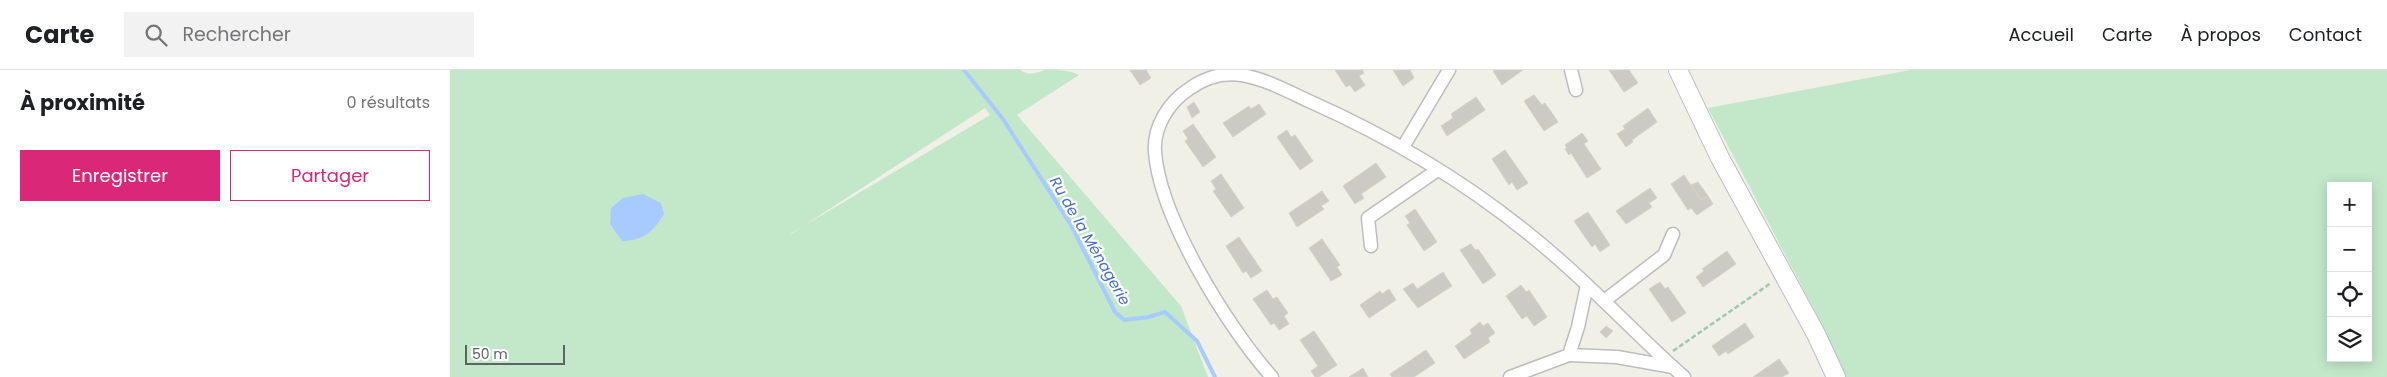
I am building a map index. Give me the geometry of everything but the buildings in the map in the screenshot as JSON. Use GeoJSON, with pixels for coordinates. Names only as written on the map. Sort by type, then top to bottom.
{"type":"FeatureCollection","features":[{"type":"Feature","properties":{"kind":"street"},"geometry":{"type":"LineString","coordinates":[[1403,147],[1449,70]]}},
{"type":"Feature","properties":{"kind":"street"},"geometry":{"type":"LineString","coordinates":[[1571,70],[1576,90]]}},
{"type":"Feature","properties":{"kind":"street"},"geometry":{"type":"LineString","coordinates":[[1678,70],[1720,158],[1816,334],[1836,377]]}},
{"type":"Feature","properties":{"kind":"street"},"geometry":{"type":"LineString","coordinates":[[1272,377],[1243,341],[1213,295],[1189,251],[1160,181],[1155,147],[1162,119],[1176,100],[1195,85],[1217,76],[1242,75],[1267,82],[1336,113],[1403,147],[1511,221],[1562,262],[1684,377]]}},
{"type":"Feature","properties":{"kind":"street"},"geometry":{"type":"LineString","coordinates":[[1371,246],[1368,218],[1436,170]]}},
{"type":"Feature","properties":{"kind":"street"},"geometry":{"type":"LineString","coordinates":[[1604,300],[1664,256],[1673,234]]}},
{"type":"Feature","properties":{"kind":"street"},"geometry":{"type":"LineString","coordinates":[[1569,355],[1578,327],[1587,285]]}},
{"type":"Feature","properties":{"kind":"street"},"geometry":{"type":"LineString","coordinates":[[1510,377],[1569,355],[1617,357],[1673,367]]}},
{"type":"Feature","properties":{"kind":"path"},"geometry":{"type":"LineString","coordinates":[[1663,357],[1776,280]]}},
{"type":"Feature","properties":{"kind":"green space"},"geometry":{"type":"Polygon","coordinates":[[[450,70],[1020,70],[1030,74],[1047,70],[1060,70],[1079,75],[1017,115],[1181,306],[1208,377],[450,377],[450,70]],[[985,108],[802,227],[990,115],[985,108]]]}},
{"type":"Feature","properties":{"kind":"green space"},"geometry":{"type":"Polygon","coordinates":[[[1910,70],[2387,70],[2387,377],[1842,377],[1818,317],[1708,108],[1910,70]]]}},
{"type":"Feature","properties":{"kind":"water"},"geometry":{"type":"Polygon","coordinates":[[[643,194],[661,203],[664,214],[656,226],[647,234],[629,241],[622,241],[610,224],[611,208],[623,198],[643,194]]]}},
{"type":"Feature","properties":{"kind":"waterway","name":"Ru de la Ménagerie"},"geometry":{"type":"LineString","coordinates":[[964,70],[1003,119],[1071,225],[1115,312],[1124,320],[1149,317],[1165,312],[1197,341],[1215,377]]}}]}
